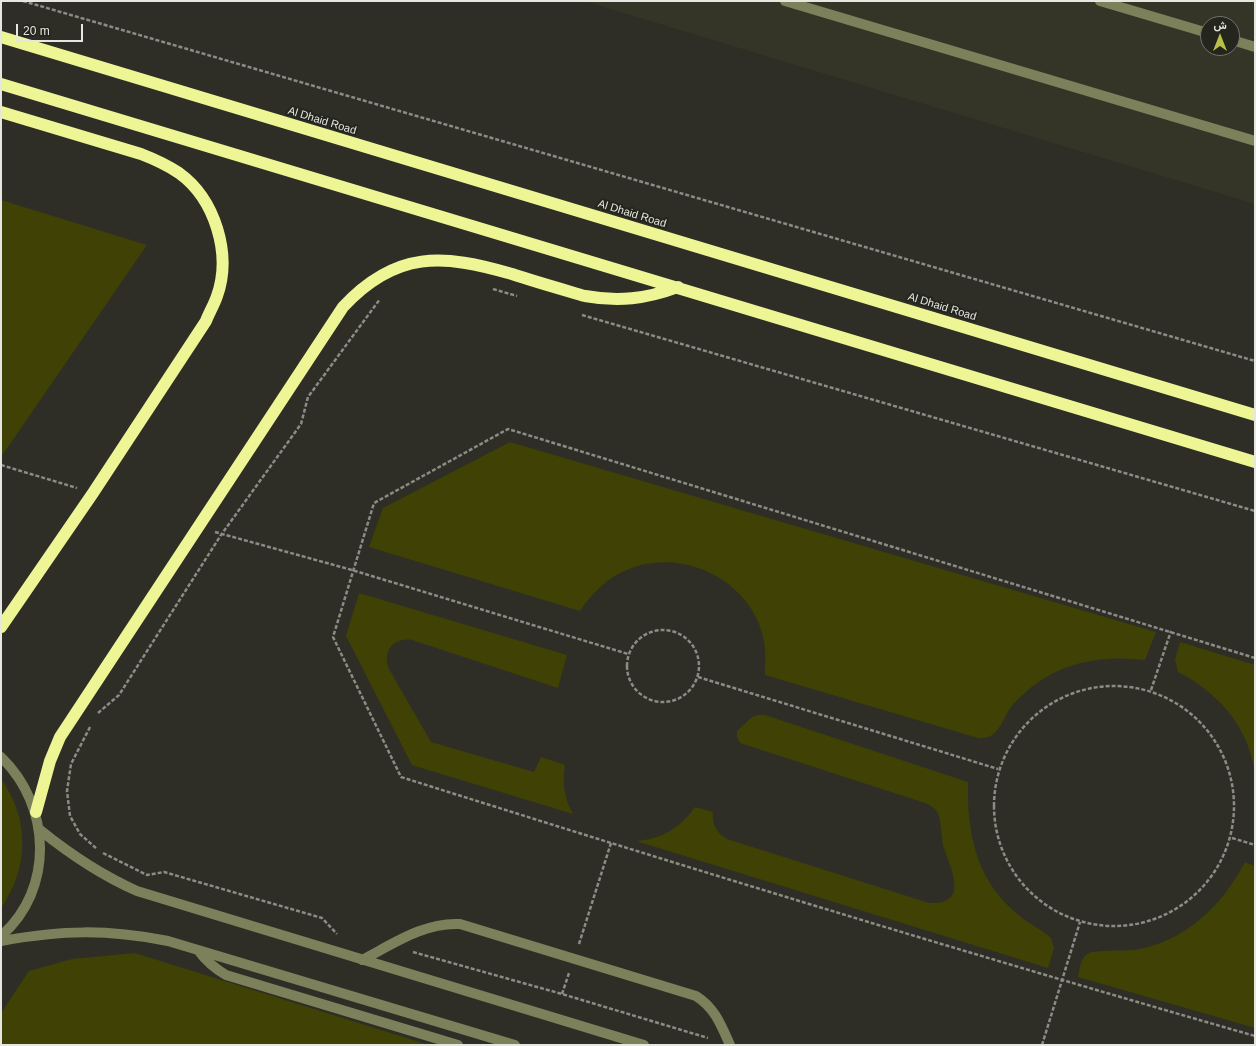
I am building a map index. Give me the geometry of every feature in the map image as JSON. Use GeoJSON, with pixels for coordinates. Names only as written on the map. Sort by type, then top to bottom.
{"type":"FeatureCollection","features":[{"type":"Feature","properties":{"kind":"highway","name":"Al Dhaid Road"},"geometry":{"type":"LineString","coordinates":[[1,38],[1255,415]]}},
{"type":"Feature","properties":{"kind":"highway"},"geometry":{"type":"LineString","coordinates":[[1,84],[1255,462]]}},
{"type":"Feature","properties":{"kind":"highway"},"geometry":{"type":"LineString","coordinates":[[1,112],[141,154],[161,162],[180,174],[196,189],[211,213],[220,239],[222,268],[217,296],[206,321],[93,493],[1,627]]}},
{"type":"Feature","properties":{"kind":"highway"},"geometry":{"type":"LineString","coordinates":[[36,812],[50,761],[60,737],[343,306],[356,292],[371,280],[388,271],[417,262],[432,260],[461,261],[488,267],[585,296],[602,299],[640,298],[678,287]]}},
{"type":"Feature","properties":{"kind":"street"},"geometry":{"type":"LineString","coordinates":[[785,1],[1255,142]]}},
{"type":"Feature","properties":{"kind":"street"},"geometry":{"type":"LineString","coordinates":[[1100,1],[1200,31]]}},
{"type":"Feature","properties":{"kind":"street"},"geometry":{"type":"LineString","coordinates":[[1240,42],[1255,47]]}},
{"type":"Feature","properties":{"kind":"street"},"geometry":{"type":"LineString","coordinates":[[1,757],[19,777],[36,812],[40,830],[40,858],[34,886],[22,911],[1,936]]}},
{"type":"Feature","properties":{"kind":"street"},"geometry":{"type":"LineString","coordinates":[[40,830],[86,865],[137,891],[644,1045]]}},
{"type":"Feature","properties":{"kind":"street"},"geometry":{"type":"LineString","coordinates":[[362,960],[422,929],[434,925],[460,924],[696,996],[707,1003],[715,1013],[730,1045]]}},
{"type":"Feature","properties":{"kind":"street"},"geometry":{"type":"LineString","coordinates":[[1,941],[65,932],[100,931],[134,934],[198,950],[515,1045]]}},
{"type":"Feature","properties":{"kind":"street"},"geometry":{"type":"LineString","coordinates":[[198,950],[205,960],[215,969],[226,975],[458,1045]]}},
{"type":"Feature","properties":{"kind":"path"},"geometry":{"type":"LineString","coordinates":[[23,1],[1255,361]]}},
{"type":"Feature","properties":{"kind":"path"},"geometry":{"type":"LineString","coordinates":[[492,288],[522,297]]}},
{"type":"Feature","properties":{"kind":"path"},"geometry":{"type":"LineString","coordinates":[[96,715],[119,695],[221,534],[301,424],[308,397],[385,295]]}},
{"type":"Feature","properties":{"kind":"path"},"geometry":{"type":"LineString","coordinates":[[576,313],[1255,511]]}},
{"type":"Feature","properties":{"kind":"path"},"geometry":{"type":"LineString","coordinates":[[1255,658],[508,429],[374,503],[352,570],[333,637],[402,777],[611,844],[1062,981],[1255,1036]]}},
{"type":"Feature","properties":{"kind":"path"},"geometry":{"type":"LineString","coordinates":[[1,465],[70,485]]}},
{"type":"Feature","properties":{"kind":"path"},"geometry":{"type":"LineString","coordinates":[[199,527],[352,570],[628,654]]}},
{"type":"Feature","properties":{"kind":"path"},"geometry":{"type":"LineString","coordinates":[[666,630],[682,634],[693,645],[699,661],[698,677],[688,693],[672,702],[653,702],[635,692],[626,674],[628,654],[636,640],[650,631],[666,630]]}},
{"type":"Feature","properties":{"kind":"path"},"geometry":{"type":"LineString","coordinates":[[1151,690],[1171,631]]}},
{"type":"Feature","properties":{"kind":"path"},"geometry":{"type":"LineString","coordinates":[[698,677],[998,769]]}},
{"type":"Feature","properties":{"kind":"path"},"geometry":{"type":"LineString","coordinates":[[1114,685],[1151,690],[1184,707],[1211,733],[1229,765],[1236,801],[1232,838],[1210,881],[1173,912],[1128,927],[1080,922],[1045,906],[1017,879],[999,845],[992,807],[998,769],[1015,735],[1042,709],[1076,691],[1114,685]]}},
{"type":"Feature","properties":{"kind":"path"},"geometry":{"type":"LineString","coordinates":[[92,722],[71,764],[67,791],[70,816],[80,834],[98,850],[147,875],[164,872],[322,918],[340,937]]}},
{"type":"Feature","properties":{"kind":"path"},"geometry":{"type":"LineString","coordinates":[[1232,838],[1255,845]]}},
{"type":"Feature","properties":{"kind":"path"},"geometry":{"type":"LineString","coordinates":[[562,994],[611,844]]}},
{"type":"Feature","properties":{"kind":"path"},"geometry":{"type":"LineString","coordinates":[[1042,1045],[1080,922]]}},
{"type":"Feature","properties":{"kind":"path"},"geometry":{"type":"LineString","coordinates":[[390,946],[562,994],[730,1045]]}},
{"type":"Feature","properties":{"kind":"shaded area"},"geometry":{"type":"Polygon","coordinates":[[[584,1],[1255,1],[1255,204],[584,1]]]}},
{"type":"Feature","properties":{"kind":"shaded area"},"geometry":{"type":"Polygon","coordinates":[[[1,200],[147,245],[1,457],[1,200]]]}},
{"type":"Feature","properties":{"kind":"shaded area"},"geometry":{"type":"Polygon","coordinates":[[[510,442],[1156,632],[1145,660],[1097,660],[1067,667],[1052,674],[1039,682],[1016,701],[1000,726],[992,735],[985,738],[978,738],[765,675],[764,641],[757,620],[746,602],[731,586],[713,575],[693,567],[672,563],[650,563],[621,572],[602,586],[580,611],[369,547],[383,508],[510,442]]]}},
{"type":"Feature","properties":{"kind":"shaded area"},"geometry":{"type":"Polygon","coordinates":[[[359,593],[567,655],[558,688],[412,640],[399,641],[395,643],[388,652],[387,663],[431,742],[534,772],[541,757],[565,765],[564,790],[573,814],[412,765],[346,636],[359,593]]]}},
{"type":"Feature","properties":{"kind":"shaded area"},"geometry":{"type":"Polygon","coordinates":[[[1180,642],[1255,665],[1255,778],[1253,761],[1247,744],[1231,715],[1220,702],[1207,691],[1178,672],[1175,659],[1180,642]]]}},
{"type":"Feature","properties":{"kind":"shaded area"},"geometry":{"type":"Polygon","coordinates":[[[765,715],[968,782],[969,818],[976,852],[982,868],[990,883],[1001,898],[1018,915],[1051,938],[1054,948],[1048,968],[636,841],[654,838],[670,831],[683,821],[695,807],[713,812],[713,820],[717,831],[727,839],[929,903],[942,902],[950,898],[954,891],[953,873],[943,845],[940,820],[935,809],[925,803],[740,743],[737,737],[737,731],[752,717],[765,715]]]}},
{"type":"Feature","properties":{"kind":"shaded area"},"geometry":{"type":"Polygon","coordinates":[[[1,779],[17,810],[21,827],[22,844],[21,860],[17,877],[1,908],[1,779]]]}},
{"type":"Feature","properties":{"kind":"shaded area"},"geometry":{"type":"Polygon","coordinates":[[[1245,862],[1255,866],[1255,1028],[1078,977],[1082,960],[1089,953],[1134,950],[1152,946],[1170,939],[1200,920],[1225,893],[1245,862]]]}},
{"type":"Feature","properties":{"kind":"shaded area"},"geometry":{"type":"Polygon","coordinates":[[[135,953],[429,1045],[1,1045],[1,1013],[29,971],[72,959],[135,953]]]}}]}
